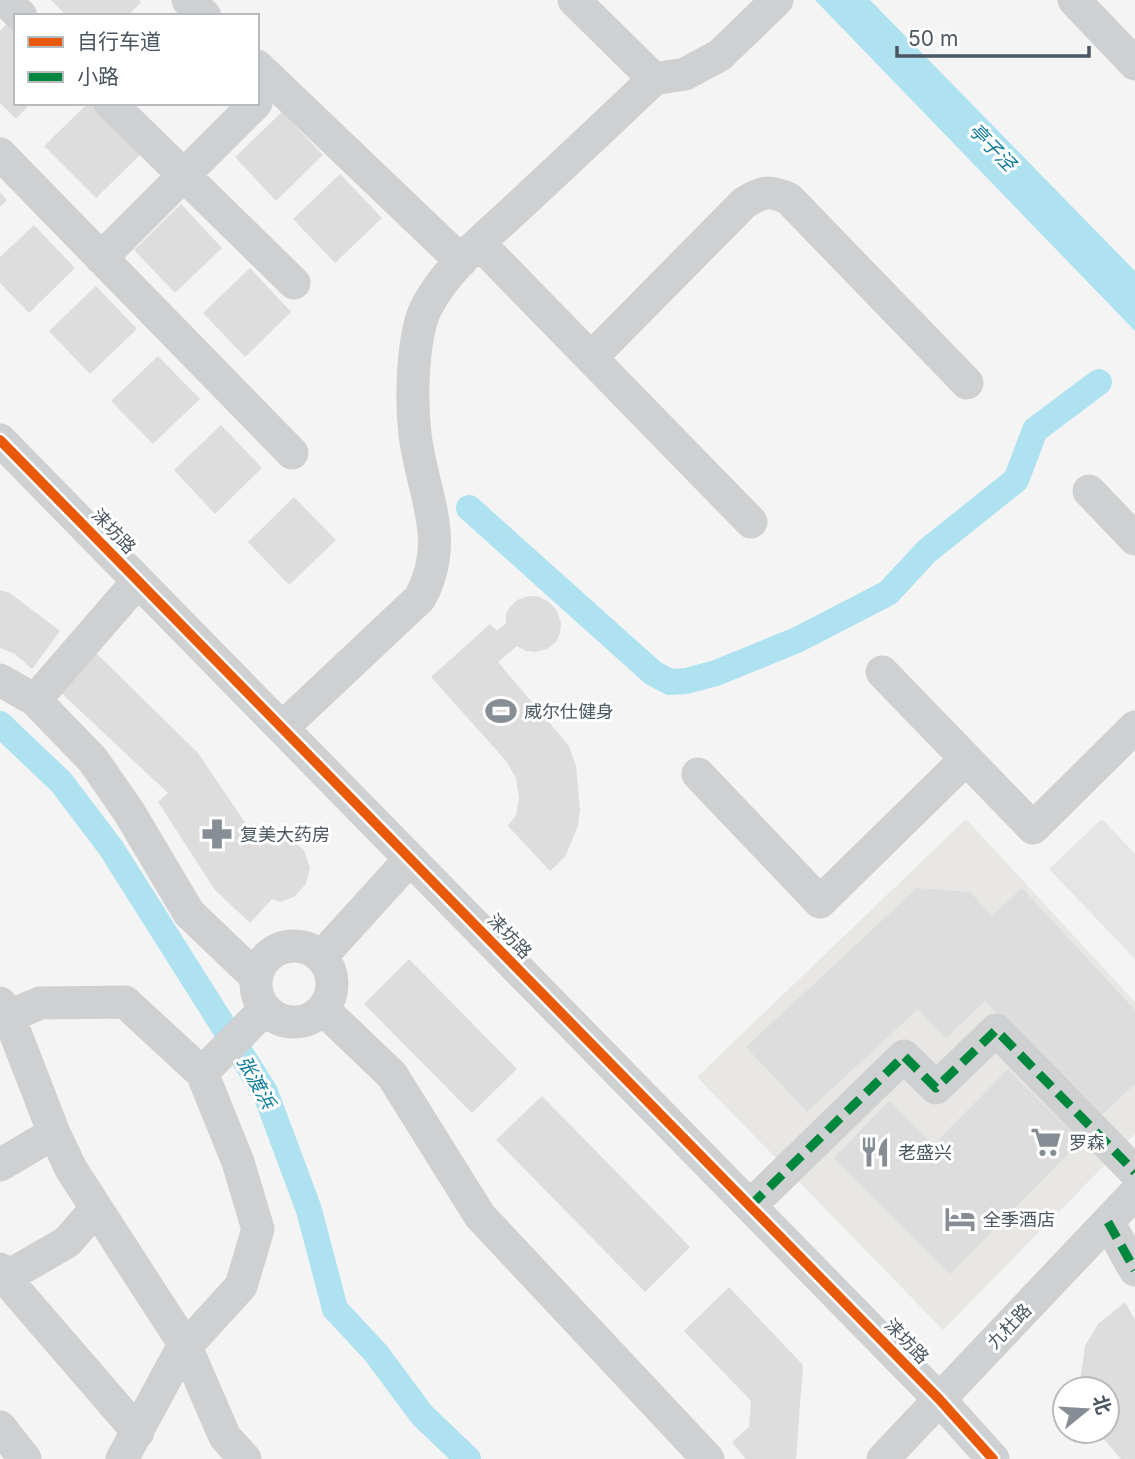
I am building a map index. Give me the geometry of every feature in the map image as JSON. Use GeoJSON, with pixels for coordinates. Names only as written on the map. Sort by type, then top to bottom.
{"type":"FeatureCollection","features":[{"type":"Feature","properties":{"kind":"street"},"geometry":{"type":"LineString","coordinates":[[5,0],[19,14]]}},
{"type":"Feature","properties":{"kind":"street"},"geometry":{"type":"LineString","coordinates":[[188,0],[203,14]]}},
{"type":"Feature","properties":{"kind":"street"},"geometry":{"type":"LineString","coordinates":[[574,0],[654,79]]}},
{"type":"Feature","properties":{"kind":"street"},"geometry":{"type":"LineString","coordinates":[[1074,0],[1135,64]]}},
{"type":"Feature","properties":{"kind":"street"},"geometry":{"type":"LineString","coordinates":[[282,728],[420,598],[430,579],[435,534],[431,506],[420,468],[415,431],[415,350],[425,309],[452,270],[654,79],[685,74],[720,55],[767,9]]}},
{"type":"Feature","properties":{"kind":"street"},"geometry":{"type":"LineString","coordinates":[[262,89],[470,252],[591,358],[751,522]]}},
{"type":"Feature","properties":{"kind":"street"},"geometry":{"type":"LineString","coordinates":[[112,105],[294,283]]}},
{"type":"Feature","properties":{"kind":"street"},"geometry":{"type":"LineString","coordinates":[[101,258],[184,176],[248,105]]}},
{"type":"Feature","properties":{"kind":"street"},"geometry":{"type":"LineString","coordinates":[[0,154],[292,453]]}},
{"type":"Feature","properties":{"kind":"street"},"geometry":{"type":"LineString","coordinates":[[591,358],[744,203],[758,194],[774,192],[789,199],[967,383]]}},
{"type":"Feature","properties":{"kind":"street","name":"涞坊路"},"geometry":{"type":"LineString","coordinates":[[0,440],[939,1399],[993,1459]]}},
{"type":"Feature","properties":{"kind":"street"},"geometry":{"type":"LineString","coordinates":[[1089,491],[1135,539]]}},
{"type":"Feature","properties":{"kind":"street"},"geometry":{"type":"LineString","coordinates":[[35,700],[138,581]]}},
{"type":"Feature","properties":{"kind":"street"},"geometry":{"type":"LineString","coordinates":[[882,672],[1033,828],[1135,727]]}},
{"type":"Feature","properties":{"kind":"street"},"geometry":{"type":"LineString","coordinates":[[0,680],[35,700],[93,760],[129,812],[189,913],[256,977]]}},
{"type":"Feature","properties":{"kind":"street"},"geometry":{"type":"LineString","coordinates":[[698,774],[820,902],[966,759]]}},
{"type":"Feature","properties":{"kind":"street"},"geometry":{"type":"LineString","coordinates":[[321,957],[410,859]]}},
{"type":"Feature","properties":{"kind":"street"},"geometry":{"type":"LineString","coordinates":[[300,946],[321,957],[332,977],[332,988],[323,1009],[313,1017],[288,1022],[265,1009],[259,1000],[256,977],[260,965],[277,949],[300,946]]}},
{"type":"Feature","properties":{"kind":"street"},"geometry":{"type":"LineString","coordinates":[[96,1209],[67,1242],[2,1274],[130,1446],[179,1354],[186,1347],[241,1286],[258,1229],[238,1162],[202,1073],[125,1002],[40,1003],[3,1014],[71,1168],[186,1347],[225,1437],[245,1459]]}},
{"type":"Feature","properties":{"kind":"street"},"geometry":{"type":"LineString","coordinates":[[202,1073],[265,1009]]}},
{"type":"Feature","properties":{"kind":"street"},"geometry":{"type":"LineString","coordinates":[[323,1009],[392,1075],[480,1216],[708,1459]]}},
{"type":"Feature","properties":{"kind":"street"},"geometry":{"type":"LineString","coordinates":[[750,1206],[904,1056],[936,1088],[996,1030],[1135,1172]]}},
{"type":"Feature","properties":{"kind":"street"},"geometry":{"type":"LineString","coordinates":[[0,1165],[54,1133]]}},
{"type":"Feature","properties":{"kind":"street","name":"九杜路"},"geometry":{"type":"LineString","coordinates":[[883,1459],[1135,1193]]}},
{"type":"Feature","properties":{"kind":"street"},"geometry":{"type":"LineString","coordinates":[[1108,1222],[1135,1270]]}},
{"type":"Feature","properties":{"kind":"street"},"geometry":{"type":"LineString","coordinates":[[0,1427],[25,1459]]}},
{"type":"Feature","properties":{"kind":"shaded area"},"geometry":{"type":"Polygon","coordinates":[[[966,819],[1135,1002],[1135,1134],[943,1330],[697,1077],[966,819]]]}},
{"type":"Feature","properties":{"kind":"shaded area"},"geometry":{"type":"Polygon","coordinates":[[[1102,819],[1135,854],[1135,959],[1049,869],[1102,819]]]}},
{"type":"Feature","properties":{"kind":"water","name":"亭子泾"},"geometry":{"type":"Polygon","coordinates":[[[815,0],[870,0],[1135,271],[1135,331],[815,0]]]}},
{"type":"Feature","properties":{"kind":"building"},"geometry":{"type":"Polygon","coordinates":[[[51,0],[141,2],[129,14],[65,14],[51,0]]]}},
{"type":"Feature","properties":{"kind":"building"},"geometry":{"type":"Polygon","coordinates":[[[8,23],[14,28],[14,105],[29,105],[16,119],[0,103],[0,31],[8,23]]]}},
{"type":"Feature","properties":{"kind":"building"},"geometry":{"type":"Polygon","coordinates":[[[86,105],[93,105],[141,154],[96,198],[44,146],[86,105]]]}},
{"type":"Feature","properties":{"kind":"building"},"geometry":{"type":"Polygon","coordinates":[[[282,112],[323,155],[276,201],[235,157],[282,112]]]}},
{"type":"Feature","properties":{"kind":"building"},"geometry":{"type":"Polygon","coordinates":[[[340,174],[382,218],[335,263],[293,219],[340,174]]]}},
{"type":"Feature","properties":{"kind":"building"},"geometry":{"type":"Polygon","coordinates":[[[0,192],[7,200],[0,207],[0,192]]]}},
{"type":"Feature","properties":{"kind":"building"},"geometry":{"type":"Polygon","coordinates":[[[181,204],[222,248],[175,293],[134,250],[181,204]]]}},
{"type":"Feature","properties":{"kind":"building"},"geometry":{"type":"Polygon","coordinates":[[[34,225],[75,268],[29,313],[0,283],[0,257],[34,225]]]}},
{"type":"Feature","properties":{"kind":"building"},"geometry":{"type":"Polygon","coordinates":[[[250,268],[291,312],[245,357],[203,313],[250,268]]]}},
{"type":"Feature","properties":{"kind":"building"},"geometry":{"type":"Polygon","coordinates":[[[96,286],[137,329],[90,374],[49,331],[96,286]]]}},
{"type":"Feature","properties":{"kind":"building"},"geometry":{"type":"Polygon","coordinates":[[[158,356],[200,399],[153,444],[111,401],[158,356]]]}},
{"type":"Feature","properties":{"kind":"building"},"geometry":{"type":"Polygon","coordinates":[[[221,425],[262,468],[215,514],[174,470],[221,425]]]}},
{"type":"Feature","properties":{"kind":"building"},"geometry":{"type":"Polygon","coordinates":[[[294,497],[336,540],[289,585],[248,542],[294,497]]]}},
{"type":"Feature","properties":{"kind":"building"},"geometry":{"type":"Polygon","coordinates":[[[0,590],[10,593],[60,631],[32,669],[15,654],[0,648],[0,590]]]}},
{"type":"Feature","properties":{"kind":"building","name":"威尔仕健身"},"geometry":{"type":"Polygon","coordinates":[[[529,596],[540,597],[557,611],[561,623],[556,642],[547,649],[535,652],[517,646],[498,662],[569,746],[576,766],[580,809],[578,826],[565,857],[550,871],[508,826],[516,815],[519,798],[516,778],[506,761],[431,677],[490,624],[497,631],[506,623],[506,614],[510,607],[517,600],[529,596]]]}},
{"type":"Feature","properties":{"kind":"building"},"geometry":{"type":"Polygon","coordinates":[[[96,653],[198,753],[255,837],[270,832],[288,837],[304,850],[310,868],[306,884],[294,897],[280,902],[272,899],[250,923],[215,890],[158,802],[168,793],[59,691],[96,653]]]}},
{"type":"Feature","properties":{"kind":"building"},"geometry":{"type":"Polygon","coordinates":[[[917,888],[970,892],[992,916],[1022,888],[1135,1010],[1135,1084],[1095,1121],[985,1001],[946,1038],[918,1009],[807,1112],[746,1047],[917,888]]]}},
{"type":"Feature","properties":{"kind":"building"},"geometry":{"type":"Polygon","coordinates":[[[409,959],[517,1069],[472,1113],[364,1004],[409,959]]]}},
{"type":"Feature","properties":{"kind":"building"},"geometry":{"type":"Polygon","coordinates":[[[1008,1069],[1081,1141],[950,1274],[834,1158],[889,1101],[933,1145],[1008,1069]]]}},
{"type":"Feature","properties":{"kind":"building"},"geometry":{"type":"Polygon","coordinates":[[[542,1096],[690,1247],[645,1292],[496,1140],[542,1096]]]}},
{"type":"Feature","properties":{"kind":"building"},"geometry":{"type":"Polygon","coordinates":[[[729,1287],[803,1365],[796,1459],[746,1459],[732,1442],[749,1427],[751,1401],[684,1331],[729,1287]]]}},
{"type":"Feature","properties":{"kind":"building"},"geometry":{"type":"Polygon","coordinates":[[[1125,1302],[1135,1320],[1135,1459],[1121,1459],[1109,1445],[1121,1445],[1121,1375],[1081,1375],[1085,1346],[1098,1324],[1125,1302]]]}},
{"type":"Feature","properties":{"kind":"waterway"},"geometry":{"type":"LineString","coordinates":[[469,508],[653,673],[670,682],[686,681],[716,673],[797,640],[888,593],[927,551],[1016,480],[1035,430],[1099,382]]}},
{"type":"Feature","properties":{"kind":"waterway","name":"张渡浜"},"geometry":{"type":"LineString","coordinates":[[0,724],[61,782],[111,848],[265,1092],[309,1210],[335,1309],[376,1353],[422,1415],[468,1459]]}},
{"type":"Feature","properties":{"kind":"marked path"},"geometry":{"type":"LineString","coordinates":[[750,1206],[904,1056],[936,1088],[996,1030],[1135,1172]]}},
{"type":"Feature","properties":{"kind":"marked path"},"geometry":{"type":"LineString","coordinates":[[1108,1222],[1135,1270]]}},
{"type":"Feature","properties":{"kind":"cycle path"},"geometry":{"type":"LineString","coordinates":[[0,440],[939,1399],[993,1459]]}},
{"type":"Feature","properties":{"kind":"place","name":"威尔仕健身"},"geometry":{"type":"Point","coordinates":[501,711]}},
{"type":"Feature","properties":{"kind":"place","name":"复美大药房"},"geometry":{"type":"Point","coordinates":[217,834]}},
{"type":"Feature","properties":{"kind":"place","name":"罗森"},"geometry":{"type":"Point","coordinates":[1046,1142]}},
{"type":"Feature","properties":{"kind":"place","name":"老盛兴"},"geometry":{"type":"Point","coordinates":[875,1152]}},
{"type":"Feature","properties":{"kind":"place","name":"全季酒店"},"geometry":{"type":"Point","coordinates":[960,1219]}}]}
